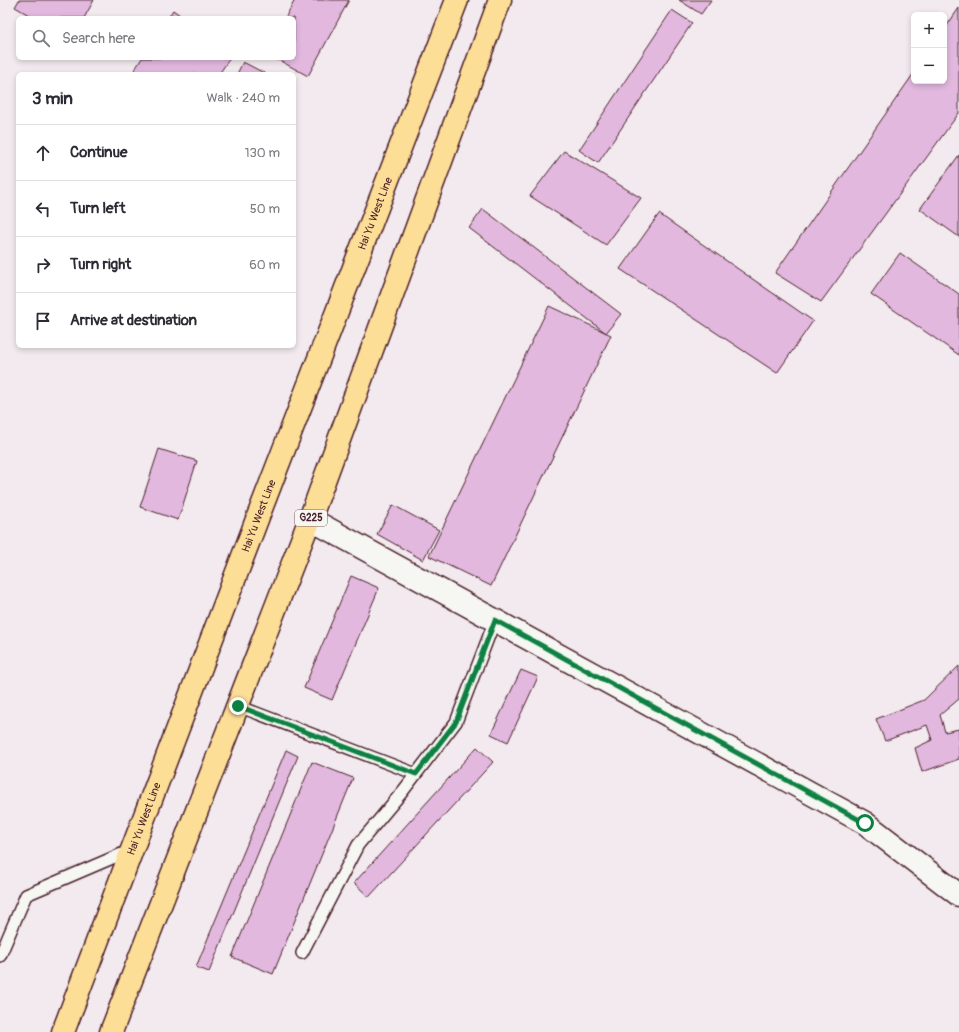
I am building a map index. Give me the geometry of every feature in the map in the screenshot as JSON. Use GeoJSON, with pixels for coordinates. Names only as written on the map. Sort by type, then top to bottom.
{"type":"FeatureCollection","features":[{"type":"Feature","properties":{"kind":"highway","name":"Hai Yu West Line"},"geometry":{"type":"LineString","coordinates":[[63,1032],[259,514],[457,0]]}},
{"type":"Feature","properties":{"kind":"highway","name":"G225"},"geometry":{"type":"LineString","coordinates":[[111,1032],[310,519],[500,0]]}},
{"type":"Feature","properties":{"kind":"street"},"geometry":{"type":"LineString","coordinates":[[310,519],[865,823],[959,895]]}},
{"type":"Feature","properties":{"kind":"lane"},"geometry":{"type":"LineString","coordinates":[[302,953],[358,845],[456,722],[495,620]]}},
{"type":"Feature","properties":{"kind":"lane"},"geometry":{"type":"LineString","coordinates":[[238,706],[416,774]]}},
{"type":"Feature","properties":{"kind":"lane"},"geometry":{"type":"LineString","coordinates":[[0,956],[26,895],[132,849]]}},
{"type":"Feature","properties":{"kind":"building"},"geometry":{"type":"Polygon","coordinates":[[[19,0],[94,0],[85,16],[31,16],[15,7],[19,0]]]}},
{"type":"Feature","properties":{"kind":"building"},"geometry":{"type":"Polygon","coordinates":[[[295,0],[349,0],[308,76],[279,60],[296,60],[296,16],[286,16],[295,0]]]}},
{"type":"Feature","properties":{"kind":"building"},"geometry":{"type":"Polygon","coordinates":[[[679,0],[711,0],[701,14],[679,0]]]}},
{"type":"Feature","properties":{"kind":"building"},"geometry":{"type":"Polygon","coordinates":[[[959,8],[959,113],[821,302],[775,273],[911,77],[911,84],[947,84],[947,26],[959,8]]]}},
{"type":"Feature","properties":{"kind":"building"},"geometry":{"type":"Polygon","coordinates":[[[173,10],[181,16],[169,16],[173,10]]]}},
{"type":"Feature","properties":{"kind":"building"},"geometry":{"type":"Polygon","coordinates":[[[672,10],[692,23],[598,163],[579,150],[672,10]]]}},
{"type":"Feature","properties":{"kind":"building"},"geometry":{"type":"Polygon","coordinates":[[[141,60],[229,60],[220,72],[133,72],[141,60]]]}},
{"type":"Feature","properties":{"kind":"building"},"geometry":{"type":"Polygon","coordinates":[[[243,62],[262,72],[238,72],[243,62]]]}},
{"type":"Feature","properties":{"kind":"building"},"geometry":{"type":"Polygon","coordinates":[[[564,151],[641,198],[606,245],[530,196],[564,151]]]}},
{"type":"Feature","properties":{"kind":"building"},"geometry":{"type":"Polygon","coordinates":[[[959,155],[959,237],[920,209],[959,155]]]}},
{"type":"Feature","properties":{"kind":"building"},"geometry":{"type":"Polygon","coordinates":[[[483,209],[621,314],[606,333],[469,228],[483,209]]]}},
{"type":"Feature","properties":{"kind":"building"},"geometry":{"type":"Polygon","coordinates":[[[659,214],[813,321],[777,373],[620,269],[659,214]]]}},
{"type":"Feature","properties":{"kind":"building"},"geometry":{"type":"Polygon","coordinates":[[[900,253],[959,294],[959,355],[871,294],[900,253]]]}},
{"type":"Feature","properties":{"kind":"building"},"geometry":{"type":"Polygon","coordinates":[[[549,306],[611,335],[491,586],[429,556],[549,306]]]}},
{"type":"Feature","properties":{"kind":"building"},"geometry":{"type":"Polygon","coordinates":[[[159,449],[197,461],[178,520],[140,507],[159,449]]]}},
{"type":"Feature","properties":{"kind":"building"},"geometry":{"type":"Polygon","coordinates":[[[393,505],[439,530],[423,560],[377,534],[393,505]]]}},
{"type":"Feature","properties":{"kind":"building"},"geometry":{"type":"Polygon","coordinates":[[[351,576],[379,588],[332,700],[304,688],[351,576]]]}},
{"type":"Feature","properties":{"kind":"building"},"geometry":{"type":"Polygon","coordinates":[[[959,666],[959,699],[940,715],[945,732],[959,729],[959,759],[922,772],[915,748],[932,740],[927,725],[885,741],[876,719],[924,700],[959,666]]]}},
{"type":"Feature","properties":{"kind":"building"},"geometry":{"type":"Polygon","coordinates":[[[521,670],[538,677],[508,742],[491,734],[521,670]]]}},
{"type":"Feature","properties":{"kind":"building"},"geometry":{"type":"Polygon","coordinates":[[[477,747],[493,762],[369,897],[354,883],[477,747]]]}},
{"type":"Feature","properties":{"kind":"building"},"geometry":{"type":"Polygon","coordinates":[[[286,750],[298,756],[209,972],[196,967],[286,750]]]}},
{"type":"Feature","properties":{"kind":"building"},"geometry":{"type":"Polygon","coordinates":[[[312,762],[353,778],[273,974],[232,957],[312,762]]]}},
{"type":"Feature","properties":{"kind":"route"},"geometry":{"type":"LineString","coordinates":[[238,706],[416,774],[456,722],[495,620],[865,823]]}}]}
